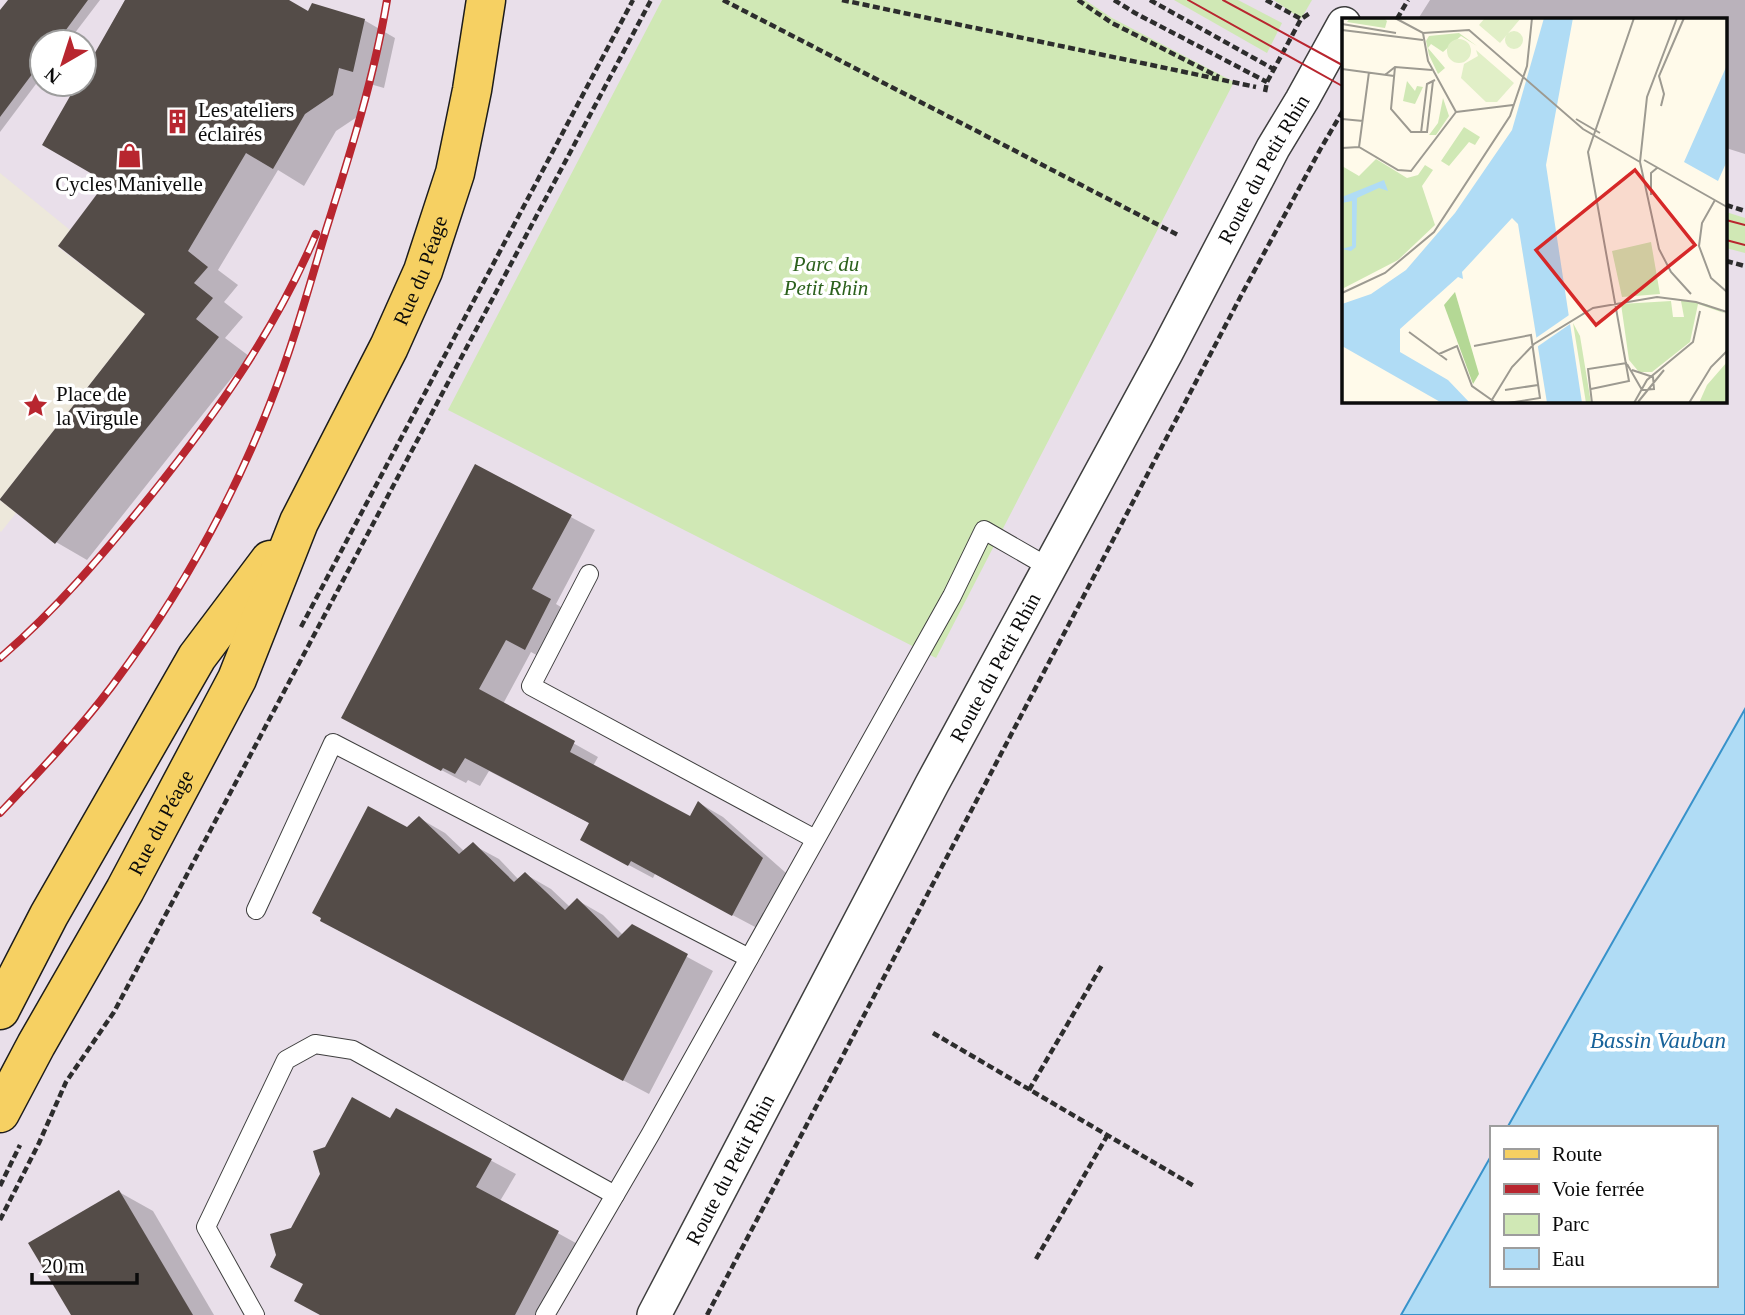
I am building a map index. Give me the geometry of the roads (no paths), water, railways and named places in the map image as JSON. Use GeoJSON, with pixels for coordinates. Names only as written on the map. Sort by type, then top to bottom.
{"type":"FeatureCollection","features":[{"type":"Feature","properties":{"kind":"main road","name":"Rue du Péage"},"geometry":{"type":"LineString","coordinates":[[12,1125],[36,1045],[125,890],[237,679],[299,522],[389,347],[423,271],[454,173],[472,90],[486,0]]}},
{"type":"Feature","properties":{"kind":"main road","name":"Rue du Péage"},"geometry":{"type":"LineString","coordinates":[[0,1010],[49,915],[197,657],[299,522]]}},
{"type":"Feature","properties":{"kind":"street"},"geometry":{"type":"LineString","coordinates":[[1348,18],[1357,0]]}},
{"type":"Feature","properties":{"kind":"street","name":"Route du Petit Rhin"},"geometry":{"type":"LineString","coordinates":[[654,1315],[932,784],[1166,353],[1273,148],[1342,28]]}},
{"type":"Feature","properties":{"kind":"street","name":"Rue du Péage"},"geometry":{"type":"LineString","coordinates":[[0,971],[49,915]]}},
{"type":"Feature","properties":{"kind":"lane"},"geometry":{"type":"LineString","coordinates":[[545,1315],[951,597],[984,530],[1050,568]]}},
{"type":"Feature","properties":{"kind":"lane"},"geometry":{"type":"LineString","coordinates":[[589,574],[531,686],[815,839]]}},
{"type":"Feature","properties":{"kind":"lane"},"geometry":{"type":"LineString","coordinates":[[256,910],[333,743],[749,958]]}},
{"type":"Feature","properties":{"kind":"lane"},"geometry":{"type":"LineString","coordinates":[[255,1315],[206,1227],[286,1060],[315,1044],[353,1050],[615,1195]]}},
{"type":"Feature","properties":{"kind":"water","name":"Bassin Vauban"},"geometry":{"type":"Polygon","coordinates":[[[1745,709],[1745,1315],[1401,1315],[1490,1158],[1490,1287],[1717,1287],[1717,1126],[1508,1126],[1745,709]]]}},
{"type":"Feature","properties":{"kind":"tram line"},"geometry":{"type":"LineString","coordinates":[[1188,0],[1342,86]]}},
{"type":"Feature","properties":{"kind":"tram line"},"geometry":{"type":"LineString","coordinates":[[1223,0],[1342,65]]}},
{"type":"Feature","properties":{"kind":"tram line"},"geometry":{"type":"LineString","coordinates":[[1728,221],[1745,225]]}},
{"type":"Feature","properties":{"kind":"tram line"},"geometry":{"type":"LineString","coordinates":[[1728,241],[1745,245]]}},
{"type":"Feature","properties":{"kind":"railway"},"geometry":{"type":"LineString","coordinates":[[0,813],[86,719],[136,653],[181,584],[239,476],[271,401],[300,316],[361,116],[387,0]]}},
{"type":"Feature","properties":{"kind":"railway"},"geometry":{"type":"LineString","coordinates":[[0,658],[61,600],[152,494],[199,433],[263,337],[316,234]]}},
{"type":"Feature","properties":{"kind":"place","name":"Les ateliers éclairés"},"geometry":{"type":"Point","coordinates":[178,122]}},
{"type":"Feature","properties":{"kind":"place","name":"Cycles Manivelle"},"geometry":{"type":"Point","coordinates":[129,155]}},
{"type":"Feature","properties":{"kind":"place","name":"Place de la Virgule"},"geometry":{"type":"Point","coordinates":[36,406]}},
{"type":"Feature","properties":{"kind":"park label","name":"Parc du Petit Rhin"},"geometry":{"type":"Point","coordinates":[826,276]}}]}
